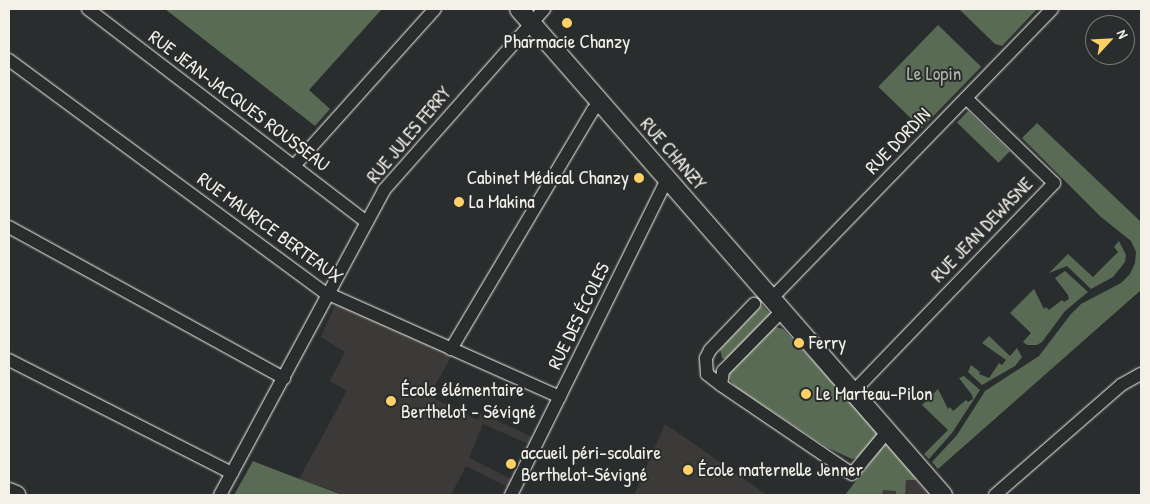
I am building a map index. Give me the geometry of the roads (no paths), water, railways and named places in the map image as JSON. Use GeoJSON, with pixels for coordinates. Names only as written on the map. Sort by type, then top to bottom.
{"type":"FeatureCollection","features":[{"type":"Feature","properties":{"kind":"street","name":"RUE JEAN-JACQUES ROUSSEAU"},"geometry":{"type":"LineString","coordinates":[[88,9],[367,222]]}},
{"type":"Feature","properties":{"kind":"street"},"geometry":{"type":"LineString","coordinates":[[294,166],[435,9]]}},
{"type":"Feature","properties":{"kind":"street","name":"RUE CHANZY"},"geometry":{"type":"LineString","coordinates":[[519,9],[943,495]]}},
{"type":"Feature","properties":{"kind":"street","name":"RUE JULES FERRY"},"geometry":{"type":"LineString","coordinates":[[220,495],[384,190],[544,9]]}},
{"type":"Feature","properties":{"kind":"street","name":"RUE DORDIN"},"geometry":{"type":"LineString","coordinates":[[777,305],[966,98],[1052,9]]}},
{"type":"Feature","properties":{"kind":"street","name":"RUE MAURICE BERTEAUX"},"geometry":{"type":"LineString","coordinates":[[9,60],[328,295],[560,397]]}},
{"type":"Feature","properties":{"kind":"street","name":"RUE JEAN DEWASNE"},"geometry":{"type":"LineString","coordinates":[[853,392],[1054,183],[966,98]]}},
{"type":"Feature","properties":{"kind":"street"},"geometry":{"type":"LineString","coordinates":[[450,349],[593,110],[600,102]]}},
{"type":"Feature","properties":{"kind":"street","name":"RUE DES ÉCOLES"},"geometry":{"type":"LineString","coordinates":[[511,495],[667,180]]}},
{"type":"Feature","properties":{"kind":"street"},"geometry":{"type":"LineString","coordinates":[[9,227],[284,378]]}},
{"type":"Feature","properties":{"kind":"street"},"geometry":{"type":"LineString","coordinates":[[754,304],[710,350],[705,365],[707,374],[852,474],[887,432]]}},
{"type":"Feature","properties":{"kind":"street"},"geometry":{"type":"LineString","coordinates":[[721,385],[723,371],[777,305]]}},
{"type":"Feature","properties":{"kind":"street"},"geometry":{"type":"LineString","coordinates":[[9,360],[232,473]]}},
{"type":"Feature","properties":{"kind":"street"},"geometry":{"type":"LineString","coordinates":[[995,495],[1120,386],[1141,374]]}},
{"type":"Feature","properties":{"kind":"street"},"geometry":{"type":"LineString","coordinates":[[9,492],[16,495]]}},
{"type":"Feature","properties":{"kind":"place","name":"Pharmacie Chanzy"},"geometry":{"type":"Point","coordinates":[567,23]}},
{"type":"Feature","properties":{"kind":"place","name":"Cabinet Médical Chanzy"},"geometry":{"type":"Point","coordinates":[639,178]}},
{"type":"Feature","properties":{"kind":"place","name":"La Makina"},"geometry":{"type":"Point","coordinates":[459,202]}},
{"type":"Feature","properties":{"kind":"place","name":"Ferry"},"geometry":{"type":"Point","coordinates":[799,343]}},
{"type":"Feature","properties":{"kind":"place","name":"Le Marteau-Pilon"},"geometry":{"type":"Point","coordinates":[806,394]}},
{"type":"Feature","properties":{"kind":"place","name":"École élémentaire Berthelot - Sévigné"},"geometry":{"type":"Point","coordinates":[391,401]}},
{"type":"Feature","properties":{"kind":"place","name":"accueil péri-scolaire Berthelot-Sévigné"},"geometry":{"type":"Point","coordinates":[511,464]}},
{"type":"Feature","properties":{"kind":"place","name":"École maternelle Jenner"},"geometry":{"type":"Point","coordinates":[688,470]}},
{"type":"Feature","properties":{"kind":"park label","name":"Le Lopin"},"geometry":{"type":"Point","coordinates":[934,74]}}]}
